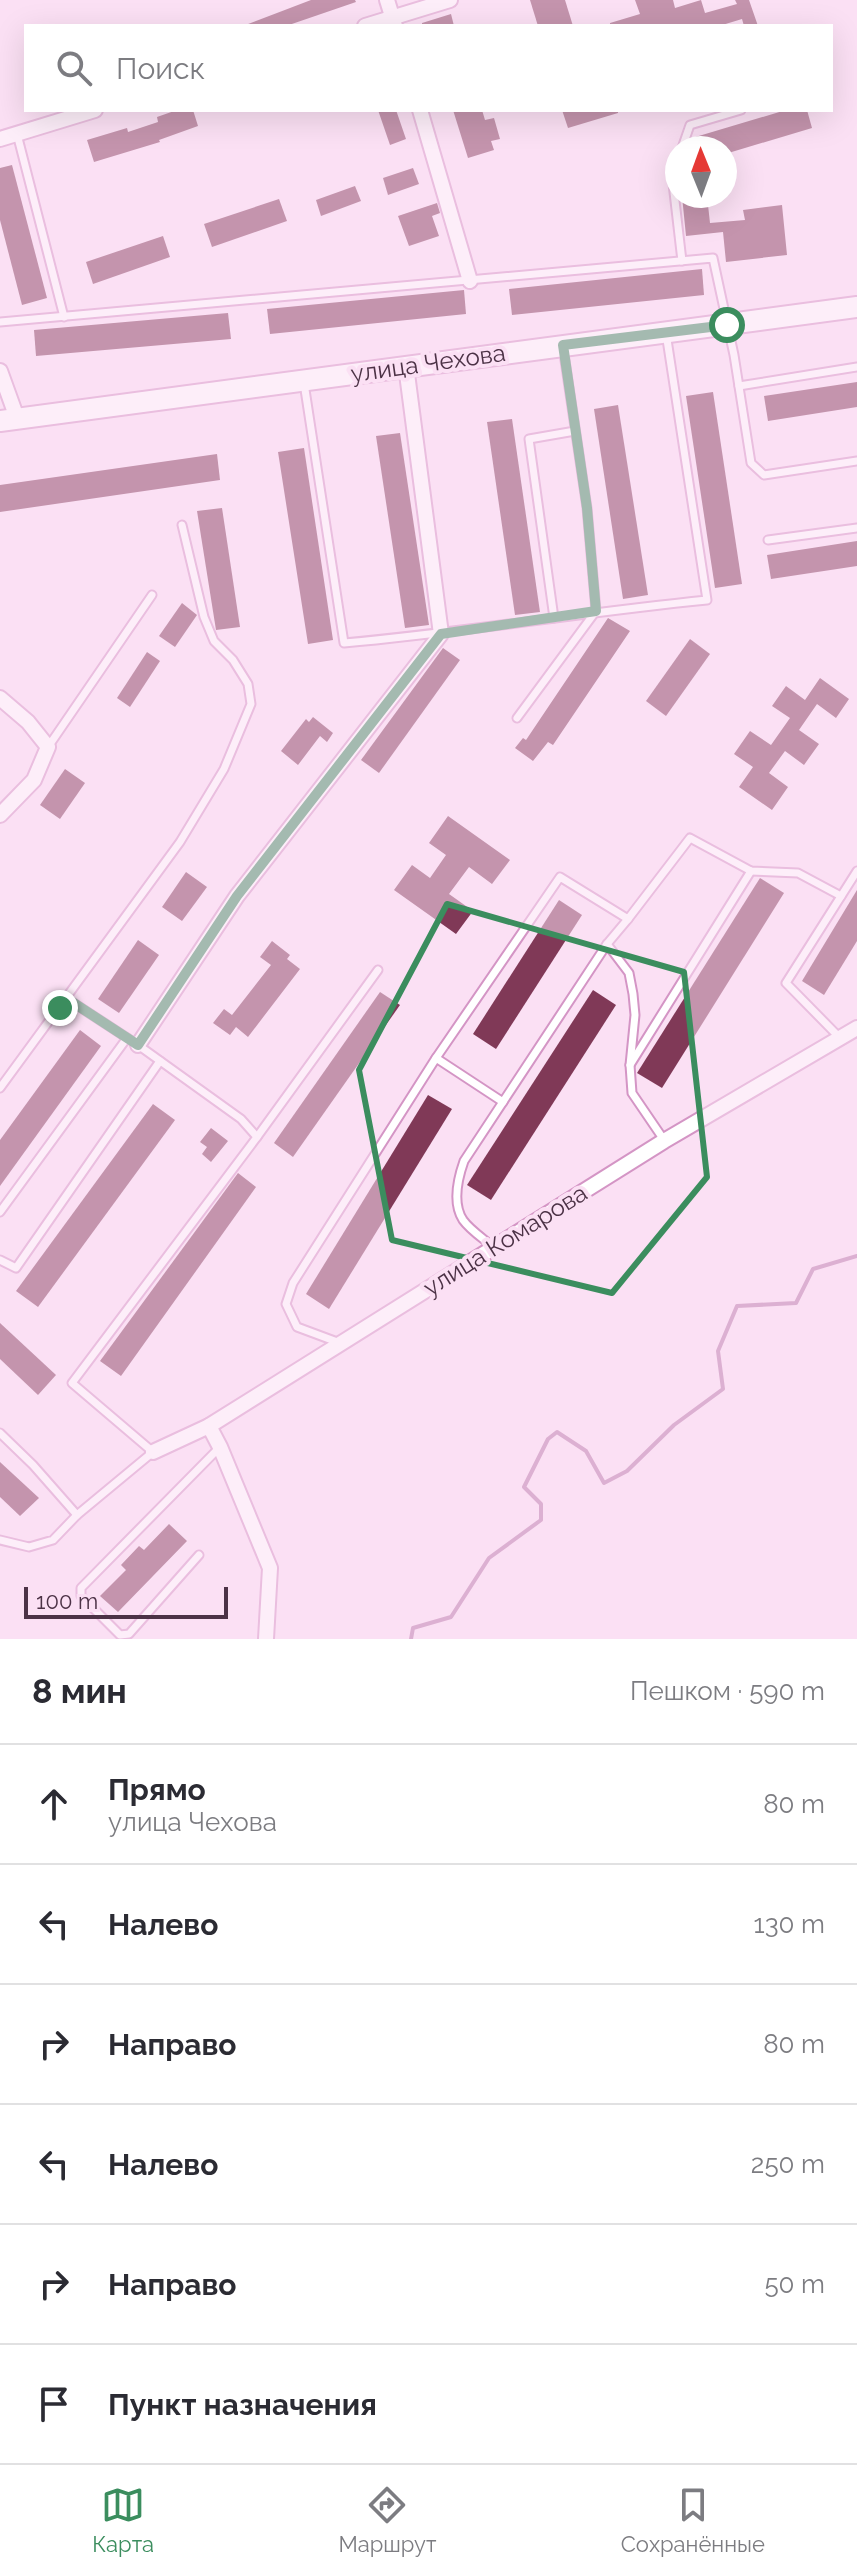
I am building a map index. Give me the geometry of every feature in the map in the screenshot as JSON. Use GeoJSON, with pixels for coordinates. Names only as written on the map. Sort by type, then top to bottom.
{"type":"FeatureCollection","features":[{"type":"Feature","properties":{"kind":"main road","name":"улица Чехова"},"geometry":{"type":"LineString","coordinates":[[8,419],[857,307]]}},
{"type":"Feature","properties":{"kind":"street"},"geometry":{"type":"LineString","coordinates":[[387,0],[394,22],[450,0]]}},
{"type":"Feature","properties":{"kind":"street"},"geometry":{"type":"LineString","coordinates":[[0,139],[88,112]]}},
{"type":"Feature","properties":{"kind":"street"},"geometry":{"type":"LineString","coordinates":[[421,112],[470,281]]}},
{"type":"Feature","properties":{"kind":"street"},"geometry":{"type":"LineString","coordinates":[[132,1041],[237,896],[441,634],[406,366]]}},
{"type":"Feature","properties":{"kind":"street"},"geometry":{"type":"LineString","coordinates":[[0,371],[8,419]]}},
{"type":"Feature","properties":{"kind":"street"},"geometry":{"type":"LineString","coordinates":[[0,698],[28,722],[48,747],[34,780],[0,815]]}},
{"type":"Feature","properties":{"kind":"street","name":"улица Комарова"},"geometry":{"type":"LineString","coordinates":[[153,1452],[209,1426],[664,1141],[857,1028]]}},
{"type":"Feature","properties":{"kind":"street"},"geometry":{"type":"LineString","coordinates":[[209,1426],[270,1568],[266,1639]]}},
{"type":"Feature","properties":{"kind":"lane"},"geometry":{"type":"LineString","coordinates":[[686,136],[690,125],[734,112]]}},
{"type":"Feature","properties":{"kind":"lane"},"geometry":{"type":"LineString","coordinates":[[17,134],[64,317]]}},
{"type":"Feature","properties":{"kind":"lane"},"geometry":{"type":"LineString","coordinates":[[676,208],[682,261]]}},
{"type":"Feature","properties":{"kind":"lane"},"geometry":{"type":"LineString","coordinates":[[0,322],[713,258],[751,463],[764,475],[857,461]]}},
{"type":"Feature","properties":{"kind":"lane"},"geometry":{"type":"LineString","coordinates":[[304,380],[344,643],[441,634],[596,611],[707,600],[665,332]]}},
{"type":"Feature","properties":{"kind":"lane"},"geometry":{"type":"LineString","coordinates":[[517,718],[596,611],[587,508],[563,345]]}},
{"type":"Feature","properties":{"kind":"lane"},"geometry":{"type":"LineString","coordinates":[[739,386],[857,367]]}},
{"type":"Feature","properties":{"kind":"lane"},"geometry":{"type":"LineString","coordinates":[[554,618],[529,439],[575,431]]}},
{"type":"Feature","properties":{"kind":"lane"},"geometry":{"type":"LineString","coordinates":[[0,1088],[180,842],[224,769],[251,704],[248,684],[233,660],[214,641],[204,617],[182,525]]}},
{"type":"Feature","properties":{"kind":"lane"},"geometry":{"type":"LineString","coordinates":[[768,540],[857,528]]}},
{"type":"Feature","properties":{"kind":"lane"},"geometry":{"type":"LineString","coordinates":[[48,747],[152,595]]}},
{"type":"Feature","properties":{"kind":"lane"},"geometry":{"type":"LineString","coordinates":[[494,1248],[463,1219],[458,1202],[459,1176],[464,1161],[607,944],[690,838],[751,871],[798,873],[841,896]]}},
{"type":"Feature","properties":{"kind":"lane"},"geometry":{"type":"LineString","coordinates":[[630,1065],[751,871]]}},
{"type":"Feature","properties":{"kind":"lane"},"geometry":{"type":"LineString","coordinates":[[840,1038],[786,983],[857,871]]}},
{"type":"Feature","properties":{"kind":"lane"},"geometry":{"type":"LineString","coordinates":[[340,1343],[297,1327],[286,1304],[293,1283],[436,1058],[560,877],[628,919]]}},
{"type":"Feature","properties":{"kind":"lane"},"geometry":{"type":"LineString","coordinates":[[607,944],[629,973],[631,984],[635,1015],[630,1065],[632,1093],[664,1141]]}},
{"type":"Feature","properties":{"kind":"lane"},"geometry":{"type":"LineString","coordinates":[[0,1540],[29,1547],[53,1540],[77,1515],[153,1452],[72,1383],[378,970]]}},
{"type":"Feature","properties":{"kind":"lane"},"geometry":{"type":"LineString","coordinates":[[66,998],[241,1119],[257,1137]]}},
{"type":"Feature","properties":{"kind":"lane"},"geometry":{"type":"LineString","coordinates":[[0,1212],[132,1041]]}},
{"type":"Feature","properties":{"kind":"lane"},"geometry":{"type":"LineString","coordinates":[[436,1058],[503,1102]]}},
{"type":"Feature","properties":{"kind":"lane"},"geometry":{"type":"LineString","coordinates":[[0,1260],[16,1268],[160,1061]]}},
{"type":"Feature","properties":{"kind":"lane"},"geometry":{"type":"LineString","coordinates":[[0,1433],[77,1515]]}},
{"type":"Feature","properties":{"kind":"lane"},"geometry":{"type":"LineString","coordinates":[[199,1555],[129,1634],[120,1635],[81,1596],[81,1588],[220,1447]]}},
{"type":"Feature","properties":{"kind":"highlighted area"},"geometry":{"type":"Polygon","coordinates":[[[447,904],[684,972],[707,1177],[612,1293],[392,1240],[359,1070],[447,904]]]}},
{"type":"Feature","properties":{"kind":"building"},"geometry":{"type":"Polygon","coordinates":[[[311,0],[356,2],[292,24],[248,24],[311,0]]]}},
{"type":"Feature","properties":{"kind":"building"},"geometry":{"type":"Polygon","coordinates":[[[530,0],[565,0],[572,24],[537,24],[530,0]]]}},
{"type":"Feature","properties":{"kind":"building"},"geometry":{"type":"Polygon","coordinates":[[[635,0],[673,0],[675,8],[701,0],[705,13],[737,4],[735,0],[749,0],[757,24],[743,24],[742,19],[726,24],[610,24],[640,14],[635,0]]]}},
{"type":"Feature","properties":{"kind":"building"},"geometry":{"type":"Polygon","coordinates":[[[451,14],[454,24],[422,24],[451,14]]]}},
{"type":"Feature","properties":{"kind":"building"},"geometry":{"type":"Polygon","coordinates":[[[171,112],[194,112],[198,126],[160,142],[94,162],[87,140],[127,128],[128,132],[158,122],[157,117],[171,112]]]}},
{"type":"Feature","properties":{"kind":"building"},"geometry":{"type":"Polygon","coordinates":[[[379,112],[397,112],[406,139],[390,145],[379,112]]]}},
{"type":"Feature","properties":{"kind":"building"},"geometry":{"type":"Polygon","coordinates":[[[454,112],[483,112],[485,120],[494,118],[500,139],[491,141],[494,150],[468,158],[454,112]]]}},
{"type":"Feature","properties":{"kind":"building"},"geometry":{"type":"Polygon","coordinates":[[[563,112],[618,112],[618,113],[568,128],[563,112]]]}},
{"type":"Feature","properties":{"kind":"building"},"geometry":{"type":"Polygon","coordinates":[[[779,112],[808,112],[812,128],[737,150],[737,136],[699,136],[779,112]]]}},
{"type":"Feature","properties":{"kind":"building"},"geometry":{"type":"Polygon","coordinates":[[[12,165],[47,298],[22,305],[0,220],[0,168],[12,165]]]}},
{"type":"Feature","properties":{"kind":"building"},"geometry":{"type":"Polygon","coordinates":[[[413,168],[419,184],[388,195],[383,178],[413,168]]]}},
{"type":"Feature","properties":{"kind":"building"},"geometry":{"type":"Polygon","coordinates":[[[355,186],[361,201],[321,216],[316,200],[355,186]]]}},
{"type":"Feature","properties":{"kind":"building"},"geometry":{"type":"Polygon","coordinates":[[[279,199],[287,221],[212,247],[204,224],[279,199]]]}},
{"type":"Feature","properties":{"kind":"building"},"geometry":{"type":"Polygon","coordinates":[[[437,203],[440,213],[432,216],[439,236],[409,246],[398,216],[437,203]]]}},
{"type":"Feature","properties":{"kind":"building"},"geometry":{"type":"Polygon","coordinates":[[[782,205],[787,255],[726,262],[723,232],[686,236],[683,208],[708,208],[710,223],[745,220],[743,210],[782,205]]]}},
{"type":"Feature","properties":{"kind":"building"},"geometry":{"type":"Polygon","coordinates":[[[163,236],[170,257],[93,284],[86,262],[163,236]]]}},
{"type":"Feature","properties":{"kind":"building"},"geometry":{"type":"Polygon","coordinates":[[[702,269],[704,295],[512,315],[509,289],[702,269]]]}},
{"type":"Feature","properties":{"kind":"building"},"geometry":{"type":"Polygon","coordinates":[[[464,290],[466,314],[270,334],[267,309],[464,290]]]}},
{"type":"Feature","properties":{"kind":"building"},"geometry":{"type":"Polygon","coordinates":[[[228,313],[231,339],[36,356],[34,330],[228,313]]]}},
{"type":"Feature","properties":{"kind":"building"},"geometry":{"type":"Polygon","coordinates":[[[857,382],[857,407],[768,421],[764,396],[857,382]]]}},
{"type":"Feature","properties":{"kind":"building"},"geometry":{"type":"Polygon","coordinates":[[[713,392],[742,584],[715,588],[686,396],[713,392]]]}},
{"type":"Feature","properties":{"kind":"building"},"geometry":{"type":"Polygon","coordinates":[[[618,405],[648,595],[623,599],[594,409],[618,405]]]}},
{"type":"Feature","properties":{"kind":"building"},"geometry":{"type":"Polygon","coordinates":[[[512,419],[540,612],[515,615],[487,422],[512,419]]]}},
{"type":"Feature","properties":{"kind":"building"},"geometry":{"type":"Polygon","coordinates":[[[400,433],[429,625],[405,628],[376,436],[400,433]]]}},
{"type":"Feature","properties":{"kind":"building"},"geometry":{"type":"Polygon","coordinates":[[[304,448],[333,640],[308,644],[278,452],[304,448]]]}},
{"type":"Feature","properties":{"kind":"building"},"geometry":{"type":"Polygon","coordinates":[[[217,454],[220,480],[0,512],[0,485],[217,454]]]}},
{"type":"Feature","properties":{"kind":"building"},"geometry":{"type":"Polygon","coordinates":[[[222,508],[240,627],[216,630],[197,511],[222,508]]]}},
{"type":"Feature","properties":{"kind":"building"},"geometry":{"type":"Polygon","coordinates":[[[857,541],[857,566],[771,579],[767,555],[857,541]]]}},
{"type":"Feature","properties":{"kind":"building"},"geometry":{"type":"Polygon","coordinates":[[[182,603],[197,615],[175,647],[159,636],[182,603]]]}},
{"type":"Feature","properties":{"kind":"building"},"geometry":{"type":"Polygon","coordinates":[[[608,618],[630,631],[553,745],[548,742],[533,761],[515,748],[523,738],[526,740],[608,618]]]}},
{"type":"Feature","properties":{"kind":"building"},"geometry":{"type":"Polygon","coordinates":[[[690,639],[710,654],[666,716],[646,701],[690,639]]]}},
{"type":"Feature","properties":{"kind":"building"},"geometry":{"type":"Polygon","coordinates":[[[443,648],[460,660],[379,773],[361,760],[443,648]]]}},
{"type":"Feature","properties":{"kind":"building"},"geometry":{"type":"Polygon","coordinates":[[[147,652],[160,661],[130,707],[117,698],[147,652]]]}},
{"type":"Feature","properties":{"kind":"building"},"geometry":{"type":"Polygon","coordinates":[[[820,678],[849,699],[836,718],[817,704],[799,730],[819,744],[804,765],[785,751],[769,773],[788,787],[772,810],[739,787],[753,767],[734,754],[750,731],[771,745],[790,718],[772,706],[786,686],[805,700],[820,678]]]}},
{"type":"Feature","properties":{"kind":"building"},"geometry":{"type":"Polygon","coordinates":[[[313,717],[333,733],[327,742],[320,736],[298,765],[281,751],[306,719],[309,722],[313,717]]]}},
{"type":"Feature","properties":{"kind":"building"},"geometry":{"type":"Polygon","coordinates":[[[65,769],[85,783],[60,819],[40,805],[65,769]]]}},
{"type":"Feature","properties":{"kind":"building"},"geometry":{"type":"Polygon","coordinates":[[[448,816],[510,860],[492,884],[469,867],[449,894],[473,911],[456,934],[394,890],[412,865],[430,878],[446,855],[429,843],[448,816]]]}},
{"type":"Feature","properties":{"kind":"building"},"geometry":{"type":"Polygon","coordinates":[[[186,872],[207,887],[182,921],[162,907],[186,872]]]}},
{"type":"Feature","properties":{"kind":"building"},"geometry":{"type":"Polygon","coordinates":[[[760,878],[784,893],[662,1088],[637,1073],[760,878]]]}},
{"type":"Feature","properties":{"kind":"building"},"geometry":{"type":"Polygon","coordinates":[[[857,890],[857,941],[824,995],[802,981],[857,890]]]}},
{"type":"Feature","properties":{"kind":"building"},"geometry":{"type":"Polygon","coordinates":[[[559,900],[582,915],[496,1049],[473,1034],[559,900]]]}},
{"type":"Feature","properties":{"kind":"building"},"geometry":{"type":"Polygon","coordinates":[[[138,940],[159,955],[119,1013],[98,999],[138,940]]]}},
{"type":"Feature","properties":{"kind":"building"},"geometry":{"type":"Polygon","coordinates":[[[272,941],[290,955],[287,959],[300,969],[248,1037],[236,1027],[230,1035],[213,1023],[224,1009],[232,1015],[271,965],[260,957],[272,941]]]}},
{"type":"Feature","properties":{"kind":"building"},"geometry":{"type":"Polygon","coordinates":[[[593,990],[616,1005],[491,1200],[467,1185],[593,990]]]}},
{"type":"Feature","properties":{"kind":"building"},"geometry":{"type":"Polygon","coordinates":[[[380,992],[400,1005],[293,1157],[274,1143],[380,992]]]}},
{"type":"Feature","properties":{"kind":"building"},"geometry":{"type":"Polygon","coordinates":[[[80,1030],[101,1046],[0,1186],[0,1140],[80,1030]]]}},
{"type":"Feature","properties":{"kind":"building"},"geometry":{"type":"Polygon","coordinates":[[[428,1095],[452,1109],[329,1309],[306,1294],[428,1095]]]}},
{"type":"Feature","properties":{"kind":"building"},"geometry":{"type":"Polygon","coordinates":[[[153,1104],[175,1120],[38,1307],[16,1291],[153,1104]]]}},
{"type":"Feature","properties":{"kind":"building"},"geometry":{"type":"Polygon","coordinates":[[[211,1128],[228,1141],[211,1162],[202,1154],[207,1147],[200,1142],[211,1128]]]}},
{"type":"Feature","properties":{"kind":"building"},"geometry":{"type":"Polygon","coordinates":[[[238,1173],[256,1187],[121,1376],[100,1361],[238,1173]]]}},
{"type":"Feature","properties":{"kind":"building"},"geometry":{"type":"Polygon","coordinates":[[[0,1323],[56,1375],[38,1395],[0,1359],[0,1323]]]}},
{"type":"Feature","properties":{"kind":"building"},"geometry":{"type":"Polygon","coordinates":[[[0,1462],[39,1498],[20,1516],[0,1497],[0,1462]]]}},
{"type":"Feature","properties":{"kind":"building"},"geometry":{"type":"Polygon","coordinates":[[[169,1524],[187,1541],[118,1612],[100,1596],[126,1570],[121,1565],[139,1546],[144,1550],[169,1524]]]}},
{"type":"Feature","properties":{"kind":"waterway"},"geometry":{"type":"LineString","coordinates":[[411,1639],[413,1628],[451,1617],[489,1558],[541,1520],[541,1504],[524,1487],[548,1439],[557,1432],[586,1451],[604,1483],[627,1471],[674,1425],[723,1389],[718,1351],[737,1306],[796,1303],[813,1269],[857,1256]]}},
{"type":"Feature","properties":{"kind":"route"},"geometry":{"type":"LineString","coordinates":[[60,1008],[66,998],[138,1045],[237,896],[441,634],[596,611],[587,508],[563,345],[727,325]]}}]}
